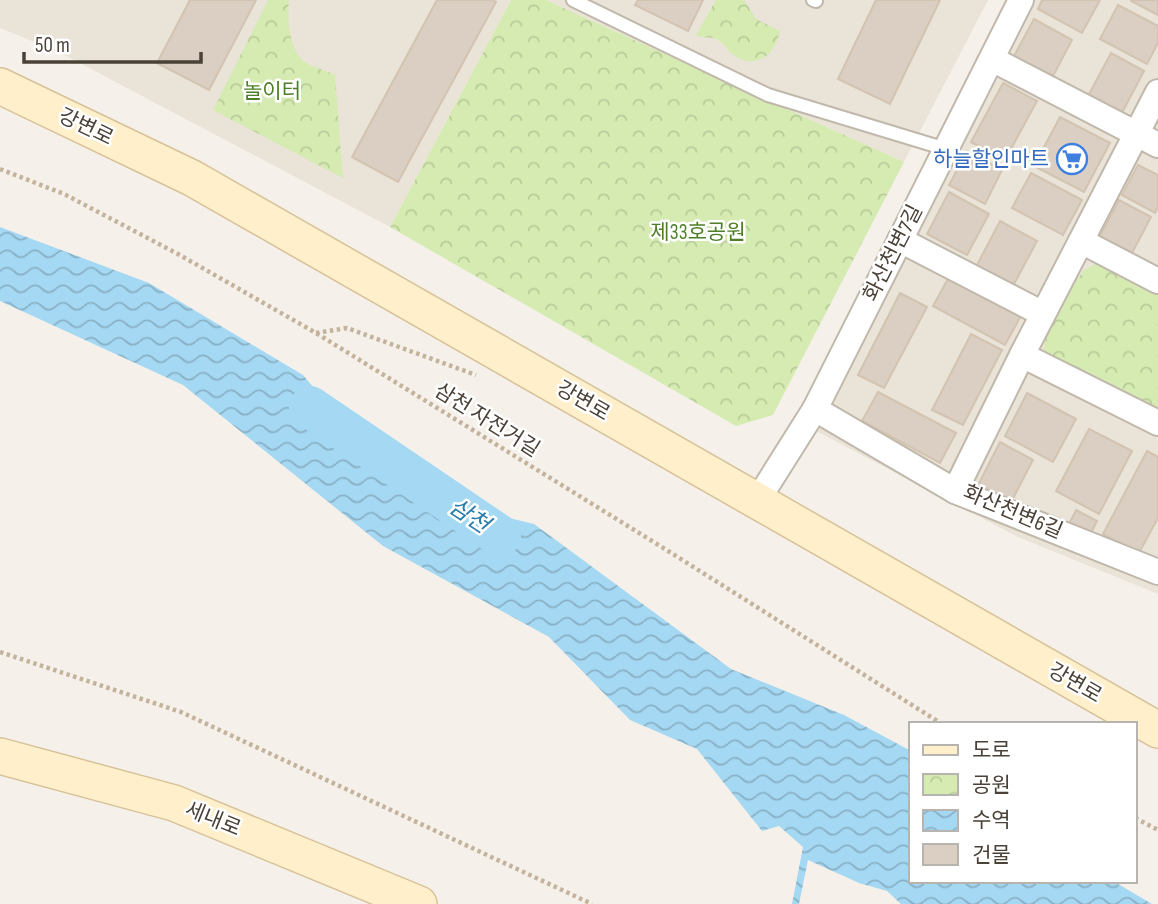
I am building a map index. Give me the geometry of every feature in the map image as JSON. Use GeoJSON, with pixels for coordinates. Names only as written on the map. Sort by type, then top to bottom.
{"type":"FeatureCollection","features":[{"type":"Feature","properties":{"kind":"street","name":"화산천변7길"},"geometry":{"type":"LineString","coordinates":[[757,501],[815,409],[1021,0]]}},
{"type":"Feature","properties":{"kind":"street"},"geometry":{"type":"LineString","coordinates":[[992,59],[1147,139]]}},
{"type":"Feature","properties":{"kind":"street","name":"강변로"},"geometry":{"type":"LineString","coordinates":[[0,86],[192,178],[1158,730]]}},
{"type":"Feature","properties":{"kind":"street","name":"화산천변6길"},"geometry":{"type":"LineString","coordinates":[[1158,92],[1147,139],[1081,241],[955,491],[1158,572]]}},
{"type":"Feature","properties":{"kind":"street"},"geometry":{"type":"LineString","coordinates":[[900,240],[1042,314]]}},
{"type":"Feature","properties":{"kind":"street"},"geometry":{"type":"LineString","coordinates":[[1081,241],[1158,281]]}},
{"type":"Feature","properties":{"kind":"street"},"geometry":{"type":"LineString","coordinates":[[1022,355],[1158,423]]}},
{"type":"Feature","properties":{"kind":"street"},"geometry":{"type":"LineString","coordinates":[[815,409],[955,491]]}},
{"type":"Feature","properties":{"kind":"street","name":"세내로"},"geometry":{"type":"LineString","coordinates":[[0,755],[174,803],[419,904]]}},
{"type":"Feature","properties":{"kind":"lane"},"geometry":{"type":"LineString","coordinates":[[573,0],[768,95],[946,149]]}},
{"type":"Feature","properties":{"kind":"path","name":"삼천 자전거길"},"geometry":{"type":"LineString","coordinates":[[0,169],[64,194],[178,254],[316,333],[939,722]]}},
{"type":"Feature","properties":{"kind":"path"},"geometry":{"type":"LineString","coordinates":[[316,333],[347,328],[486,379]]}},
{"type":"Feature","properties":{"kind":"path"},"geometry":{"type":"LineString","coordinates":[[0,652],[181,712],[592,904]]}},
{"type":"Feature","properties":{"kind":"path"},"geometry":{"type":"LineString","coordinates":[[1137,818],[1158,830]]}},
{"type":"Feature","properties":{"kind":"shaded area"},"geometry":{"type":"Polygon","coordinates":[[[0,0],[511,0],[390,227],[57,51],[0,28],[0,0]]]}},
{"type":"Feature","properties":{"kind":"shaded area"},"geometry":{"type":"Polygon","coordinates":[[[546,0],[988,0],[904,162],[546,0]]]}},
{"type":"Feature","properties":{"kind":"shaded area"},"geometry":{"type":"Polygon","coordinates":[[[1031,0],[1158,0],[1158,594],[1018,537],[814,430],[1031,0]]]}},
{"type":"Feature","properties":{"kind":"green space","name":"놀이터"},"geometry":{"type":"Polygon","coordinates":[[[268,0],[289,0],[289,26],[297,52],[308,64],[335,75],[343,178],[213,110],[268,0]]]}},
{"type":"Feature","properties":{"kind":"green space","name":"제33호공원"},"geometry":{"type":"Polygon","coordinates":[[[511,0],[546,0],[904,162],[773,415],[736,426],[390,227],[511,0]]]}},
{"type":"Feature","properties":{"kind":"green space"},"geometry":{"type":"Polygon","coordinates":[[[716,0],[744,0],[756,19],[780,31],[770,53],[757,60],[743,60],[718,40],[696,35],[716,0]]]}},
{"type":"Feature","properties":{"kind":"green space"},"geometry":{"type":"Polygon","coordinates":[[[1102,261],[1158,290],[1158,412],[1043,354],[1047,332],[1064,299],[1084,270],[1102,261]]]}},
{"type":"Feature","properties":{"kind":"water"},"geometry":{"type":"Polygon","coordinates":[[[0,227],[149,283],[303,375],[403,493],[534,524],[731,669],[844,715],[909,750],[909,883],[1116,883],[1152,904],[901,904],[887,891],[859,883],[808,860],[799,904],[792,904],[803,847],[779,826],[762,831],[697,749],[630,720],[549,637],[383,546],[183,385],[0,301],[0,227]]]}},
{"type":"Feature","properties":{"kind":"building"},"geometry":{"type":"Polygon","coordinates":[[[190,0],[256,0],[209,90],[157,63],[190,0]]]}},
{"type":"Feature","properties":{"kind":"building"},"geometry":{"type":"Polygon","coordinates":[[[437,0],[496,2],[398,182],[352,157],[437,0]]]}},
{"type":"Feature","properties":{"kind":"building"},"geometry":{"type":"Polygon","coordinates":[[[638,0],[703,0],[688,31],[635,5],[638,0]]]}},
{"type":"Feature","properties":{"kind":"building"},"geometry":{"type":"Polygon","coordinates":[[[876,0],[940,0],[890,104],[838,79],[876,0]]]}},
{"type":"Feature","properties":{"kind":"building"},"geometry":{"type":"Polygon","coordinates":[[[1042,0],[1100,0],[1082,33],[1038,9],[1042,0]]]}},
{"type":"Feature","properties":{"kind":"building"},"geometry":{"type":"Polygon","coordinates":[[[1131,0],[1158,0],[1158,15],[1131,1],[1131,0]]]}},
{"type":"Feature","properties":{"kind":"building"},"geometry":{"type":"Polygon","coordinates":[[[1118,5],[1158,26],[1158,43],[1147,64],[1100,39],[1118,5]]]}},
{"type":"Feature","properties":{"kind":"building"},"geometry":{"type":"Polygon","coordinates":[[[1034,19],[1072,40],[1053,76],[1014,56],[1034,19]]]}},
{"type":"Feature","properties":{"kind":"building"},"geometry":{"type":"Polygon","coordinates":[[[1111,53],[1144,71],[1122,113],[1088,96],[1111,53]]]}},
{"type":"Feature","properties":{"kind":"building"},"geometry":{"type":"Polygon","coordinates":[[[1003,83],[1037,101],[1005,160],[971,142],[1003,83]]]}},
{"type":"Feature","properties":{"kind":"building"},"geometry":{"type":"Polygon","coordinates":[[[1060,117],[1110,143],[1084,192],[1034,166],[1060,117]]]}},
{"type":"Feature","properties":{"kind":"building"},"geometry":{"type":"Polygon","coordinates":[[[967,151],[1002,170],[985,204],[949,185],[967,151]]]}},
{"type":"Feature","properties":{"kind":"building"},"geometry":{"type":"Polygon","coordinates":[[[1138,165],[1158,175],[1158,207],[1155,213],[1122,195],[1138,165]]]}},
{"type":"Feature","properties":{"kind":"building"},"geometry":{"type":"Polygon","coordinates":[[[1031,173],[1082,200],[1063,235],[1012,208],[1031,173]]]}},
{"type":"Feature","properties":{"kind":"building"},"geometry":{"type":"Polygon","coordinates":[[[949,192],[989,214],[967,255],[927,234],[949,192]]]}},
{"type":"Feature","properties":{"kind":"building"},"geometry":{"type":"Polygon","coordinates":[[[1119,200],[1151,217],[1131,255],[1099,238],[1119,200]]]}},
{"type":"Feature","properties":{"kind":"building"},"geometry":{"type":"Polygon","coordinates":[[[1000,221],[1037,241],[1013,286],[976,267],[1000,221]]]}},
{"type":"Feature","properties":{"kind":"building"},"geometry":{"type":"Polygon","coordinates":[[[950,275],[1022,314],[1005,345],[933,306],[950,275]]]}},
{"type":"Feature","properties":{"kind":"building"},"geometry":{"type":"Polygon","coordinates":[[[900,293],[927,307],[884,388],[858,375],[900,293]]]}},
{"type":"Feature","properties":{"kind":"building"},"geometry":{"type":"Polygon","coordinates":[[[971,334],[1002,350],[963,425],[932,410],[971,334]]]}},
{"type":"Feature","properties":{"kind":"building"},"geometry":{"type":"Polygon","coordinates":[[[878,392],[956,433],[940,463],[862,421],[878,392]]]}},
{"type":"Feature","properties":{"kind":"building"},"geometry":{"type":"Polygon","coordinates":[[[1027,393],[1076,419],[1053,462],[1005,436],[1027,393]]]}},
{"type":"Feature","properties":{"kind":"building"},"geometry":{"type":"Polygon","coordinates":[[[1089,429],[1132,451],[1099,514],[1056,491],[1089,429]]]}},
{"type":"Feature","properties":{"kind":"building"},"geometry":{"type":"Polygon","coordinates":[[[1000,442],[1033,460],[1009,506],[976,489],[1000,442]]]}},
{"type":"Feature","properties":{"kind":"building"},"geometry":{"type":"Polygon","coordinates":[[[1147,451],[1158,457],[1158,518],[1139,553],[1103,534],[1147,451]]]}},
{"type":"Feature","properties":{"kind":"building"},"geometry":{"type":"Polygon","coordinates":[[[1076,510],[1097,521],[1090,535],[1069,524],[1076,510]]]}},
{"type":"Feature","properties":{"kind":"waterway","name":"삼천"},"geometry":{"type":"LineString","coordinates":[[310,407],[500,536]]}},
{"type":"Feature","properties":{"kind":"place","name":"하늘할인마트"},"geometry":{"type":"Point","coordinates":[1072,159]}}]}
